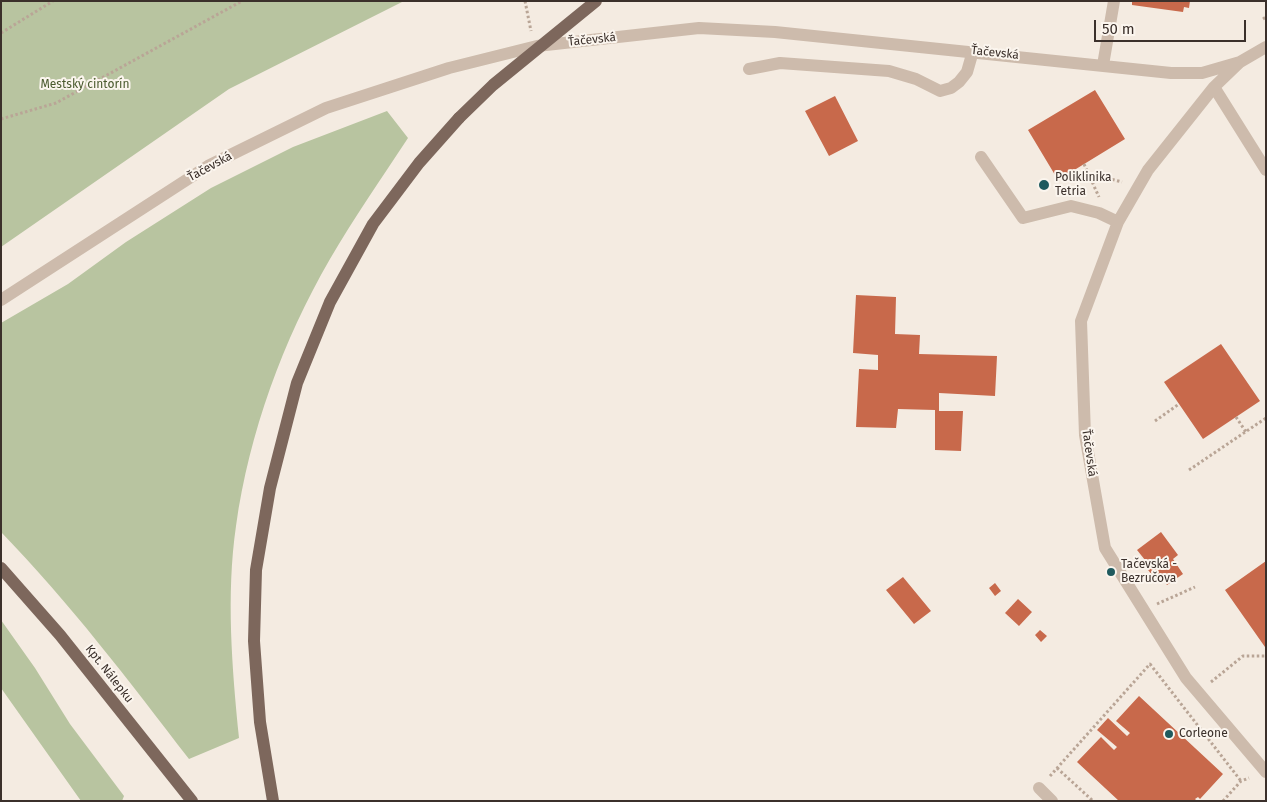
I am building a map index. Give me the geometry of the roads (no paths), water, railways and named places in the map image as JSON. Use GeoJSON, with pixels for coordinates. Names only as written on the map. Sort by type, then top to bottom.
{"type":"FeatureCollection","features":[{"type":"Feature","properties":{"kind":"main road"},"geometry":{"type":"LineString","coordinates":[[271,795],[260,722],[254,641],[256,570],[270,488],[297,383],[330,302],[373,224],[419,163],[458,118],[493,85],[596,1]]}},
{"type":"Feature","properties":{"kind":"main road","name":"Kpt. Nálepku"},"geometry":{"type":"LineString","coordinates":[[1,568],[60,635],[189,798]]}},
{"type":"Feature","properties":{"kind":"street"},"geometry":{"type":"LineString","coordinates":[[1103,65],[1114,1]]}},
{"type":"Feature","properties":{"kind":"street","name":"Ťačevská"},"geometry":{"type":"LineString","coordinates":[[1,300],[208,166],[326,108],[458,66],[536,46],[699,28],[775,32],[1171,73],[1202,73],[1240,62],[1266,47]]}},
{"type":"Feature","properties":{"kind":"street"},"geometry":{"type":"LineString","coordinates":[[749,68],[780,63],[889,71],[916,79],[940,91],[951,88],[959,82],[967,72],[973,51]]}},
{"type":"Feature","properties":{"kind":"street","name":"Ťačevská"},"geometry":{"type":"LineString","coordinates":[[1240,62],[1214,87],[1148,170],[1118,222],[1081,321],[1085,435],[1105,548],[1186,678],[1265,772]]}},
{"type":"Feature","properties":{"kind":"street"},"geometry":{"type":"LineString","coordinates":[[1214,87],[1266,170]]}},
{"type":"Feature","properties":{"kind":"street"},"geometry":{"type":"LineString","coordinates":[[981,157],[1023,218],[1071,206],[1099,213],[1118,222]]}},
{"type":"Feature","properties":{"kind":"street"},"geometry":{"type":"LineString","coordinates":[[1038,788],[1052,801]]}},
{"type":"Feature","properties":{"kind":"place","name":"Poliklinika Tetria"},"geometry":{"type":"Point","coordinates":[1044,185]}},
{"type":"Feature","properties":{"kind":"place","name":"Tačevská - Bezručova"},"geometry":{"type":"Point","coordinates":[1111,572]}},
{"type":"Feature","properties":{"kind":"place","name":"Corleone"},"geometry":{"type":"Point","coordinates":[1169,734]}},
{"type":"Feature","properties":{"kind":"park label","name":"Mestský cintorín"},"geometry":{"type":"Point","coordinates":[85,85]}}]}
